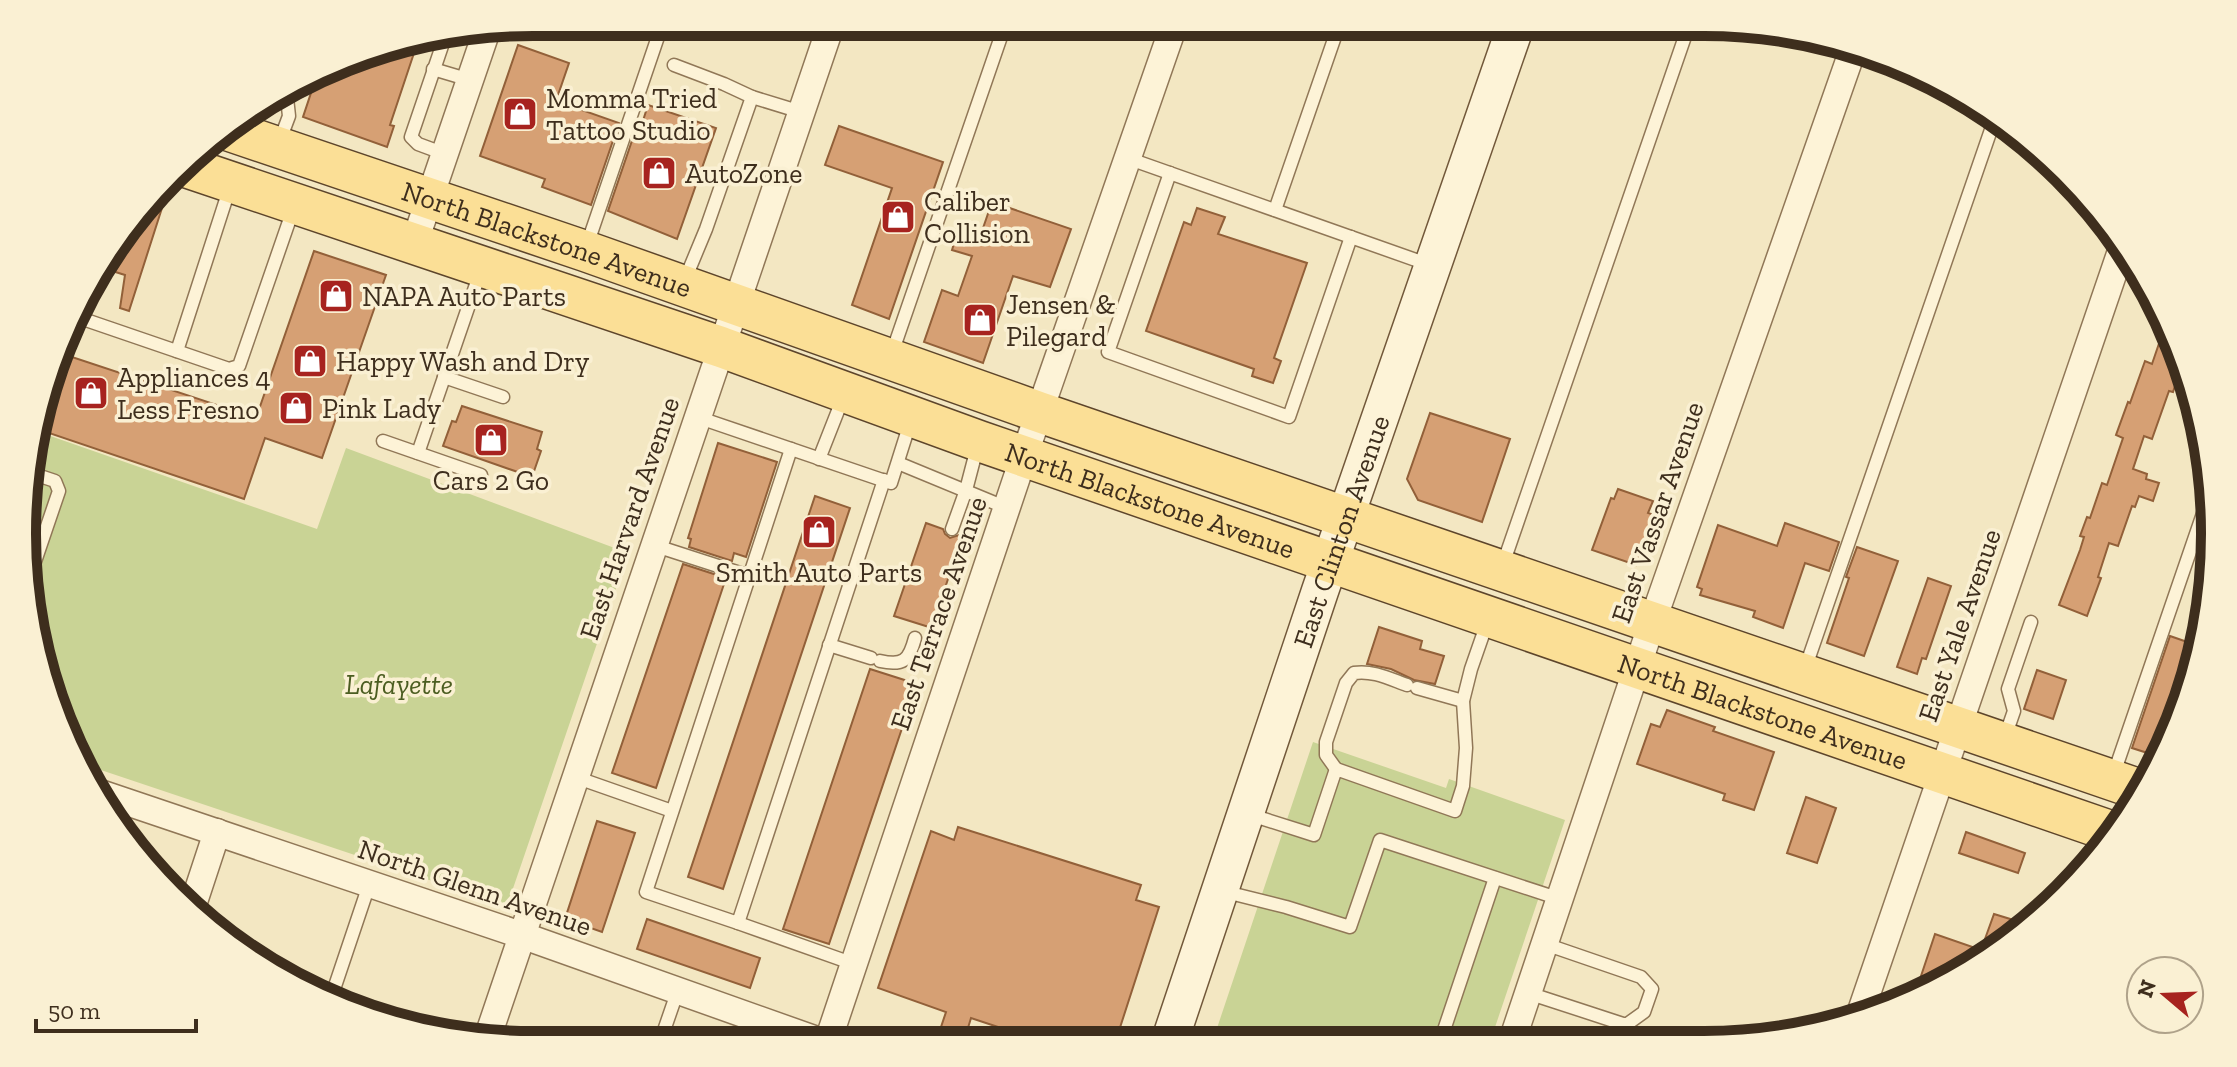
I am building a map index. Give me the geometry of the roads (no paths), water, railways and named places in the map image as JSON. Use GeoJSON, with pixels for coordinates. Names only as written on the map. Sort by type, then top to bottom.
{"type":"FeatureCollection","features":[{"type":"Feature","properties":{"kind":"main road","name":"East Clinton Avenue"},"geometry":{"type":"LineString","coordinates":[[1173,1031],[1512,36]]}},
{"type":"Feature","properties":{"kind":"main road","name":"North Blackstone Avenue"},"geometry":{"type":"LineString","coordinates":[[246,134],[736,303],[1039,412],[2002,743],[2118,809]]}},
{"type":"Feature","properties":{"kind":"main road","name":"North Blackstone Avenue"},"geometry":{"type":"LineString","coordinates":[[194,170],[721,347],[979,441],[1943,772],[2118,809]]}},
{"type":"Feature","properties":{"kind":"street","name":"East Harvard Avenue"},"geometry":{"type":"LineString","coordinates":[[490,1029],[827,36]]}},
{"type":"Feature","properties":{"kind":"street","name":"East Terrace Avenue"},"geometry":{"type":"LineString","coordinates":[[831,1031],[1024,456],[1170,36]]}},
{"type":"Feature","properties":{"kind":"street"},"geometry":{"type":"LineString","coordinates":[[414,244],[484,39]]}},
{"type":"Feature","properties":{"kind":"street","name":"East Vassar Avenue"},"geometry":{"type":"LineString","coordinates":[[1515,1031],[1652,623],[1850,58]]}},
{"type":"Feature","properties":{"kind":"street","name":"East Yale Avenue"},"geometry":{"type":"LineString","coordinates":[[1863,1005],[2118,259]]}},
{"type":"Feature","properties":{"kind":"street","name":"North Glenn Avenue"},"geometry":{"type":"LineString","coordinates":[[112,797],[521,935],[791,1031]]}},
{"type":"Feature","properties":{"kind":"street"},"geometry":{"type":"LineString","coordinates":[[195,898],[217,832]]}},
{"type":"Feature","properties":{"kind":"lane"},"geometry":{"type":"LineString","coordinates":[[585,251],[658,36]]}},
{"type":"Feature","properties":{"kind":"lane"},"geometry":{"type":"LineString","coordinates":[[890,358],[1001,36]]}},
{"type":"Feature","properties":{"kind":"lane"},"geometry":{"type":"LineString","coordinates":[[1275,210],[1335,36]]}},
{"type":"Feature","properties":{"kind":"lane"},"geometry":{"type":"LineString","coordinates":[[1501,571],[1685,36]]}},
{"type":"Feature","properties":{"kind":"lane"},"geometry":{"type":"LineString","coordinates":[[442,45],[411,137],[418,144],[445,154]]}},
{"type":"Feature","properties":{"kind":"lane"},"geometry":{"type":"LineString","coordinates":[[674,65],[752,97],[801,112]]}},
{"type":"Feature","properties":{"kind":"lane"},"geometry":{"type":"LineString","coordinates":[[433,69],[470,80]]}},
{"type":"Feature","properties":{"kind":"lane"},"geometry":{"type":"LineString","coordinates":[[682,285],[706,229],[752,97]]}},
{"type":"Feature","properties":{"kind":"lane"},"geometry":{"type":"LineString","coordinates":[[246,134],[289,116],[287,102]]}},
{"type":"Feature","properties":{"kind":"lane"},"geometry":{"type":"LineString","coordinates":[[1803,674],[1991,128]]}},
{"type":"Feature","properties":{"kind":"lane"},"geometry":{"type":"LineString","coordinates":[[1127,158],[1433,266]]}},
{"type":"Feature","properties":{"kind":"lane"},"geometry":{"type":"LineString","coordinates":[[1170,173],[1108,352],[1289,417],[1351,237]]}},
{"type":"Feature","properties":{"kind":"lane"},"geometry":{"type":"LineString","coordinates":[[177,351],[231,182]]}},
{"type":"Feature","properties":{"kind":"lane"},"geometry":{"type":"LineString","coordinates":[[84,319],[229,369],[239,366],[295,204]]}},
{"type":"Feature","properties":{"kind":"lane"},"geometry":{"type":"LineString","coordinates":[[418,453],[482,267]]}},
{"type":"Feature","properties":{"kind":"lane"},"geometry":{"type":"LineString","coordinates":[[444,377],[503,397]]}},
{"type":"Feature","properties":{"kind":"lane"},"geometry":{"type":"LineString","coordinates":[[819,459],[845,391]]}},
{"type":"Feature","properties":{"kind":"lane"},"geometry":{"type":"LineString","coordinates":[[697,417],[891,483],[913,416]]}},
{"type":"Feature","properties":{"kind":"lane"},"geometry":{"type":"LineString","coordinates":[[383,441],[481,475]]}},
{"type":"Feature","properties":{"kind":"lane"},"geometry":{"type":"LineString","coordinates":[[952,529],[979,441]]}},
{"type":"Feature","properties":{"kind":"lane"},"geometry":{"type":"LineString","coordinates":[[791,449],[646,892],[854,964]]}},
{"type":"Feature","properties":{"kind":"lane"},"geometry":{"type":"LineString","coordinates":[[898,463],[1007,508]]}},
{"type":"Feature","properties":{"kind":"lane"},"geometry":{"type":"LineString","coordinates":[[37,556],[59,491],[55,481],[39,476]]}},
{"type":"Feature","properties":{"kind":"lane"},"geometry":{"type":"LineString","coordinates":[[738,923],[884,480]]}},
{"type":"Feature","properties":{"kind":"lane"},"geometry":{"type":"LineString","coordinates":[[2118,808],[2201,524]]}},
{"type":"Feature","properties":{"kind":"lane"},"geometry":{"type":"LineString","coordinates":[[653,545],[749,576]]}},
{"type":"Feature","properties":{"kind":"lane"},"geometry":{"type":"LineString","coordinates":[[1463,701],[1378,674],[1354,673],[1346,683],[1326,742],[1326,755],[1336,769],[1455,811],[1463,786],[1466,748],[1463,701],[1489,615]]}},
{"type":"Feature","properties":{"kind":"lane"},"geometry":{"type":"LineString","coordinates":[[2002,743],[2014,711],[2008,689],[2031,622]]}},
{"type":"Feature","properties":{"kind":"lane"},"geometry":{"type":"LineString","coordinates":[[829,645],[895,664],[911,652],[915,638]]}},
{"type":"Feature","properties":{"kind":"lane"},"geometry":{"type":"LineString","coordinates":[[1245,813],[1314,835],[1336,769]]}},
{"type":"Feature","properties":{"kind":"lane"},"geometry":{"type":"LineString","coordinates":[[575,777],[672,811]]}},
{"type":"Feature","properties":{"kind":"lane"},"geometry":{"type":"LineString","coordinates":[[1219,890],[1350,927],[1380,840],[1560,899]]}},
{"type":"Feature","properties":{"kind":"lane"},"geometry":{"type":"LineString","coordinates":[[1444,1031],[1495,878]]}},
{"type":"Feature","properties":{"kind":"lane"},"geometry":{"type":"LineString","coordinates":[[334,989],[369,885]]}},
{"type":"Feature","properties":{"kind":"lane"},"geometry":{"type":"LineString","coordinates":[[1528,993],[1626,1025],[1644,1012],[1652,989],[1641,977],[1545,944]]}},
{"type":"Feature","properties":{"kind":"lane"},"geometry":{"type":"LineString","coordinates":[[664,1031],[678,990]]}},
{"type":"Feature","properties":{"kind":"place","name":"Momma Tried Tattoo Studio"},"geometry":{"type":"Point","coordinates":[520,114]}},
{"type":"Feature","properties":{"kind":"place","name":"AutoZone"},"geometry":{"type":"Point","coordinates":[659,173]}},
{"type":"Feature","properties":{"kind":"place","name":"Caliber Collision"},"geometry":{"type":"Point","coordinates":[898,217]}},
{"type":"Feature","properties":{"kind":"place","name":"NAPA Auto Parts"},"geometry":{"type":"Point","coordinates":[336,296]}},
{"type":"Feature","properties":{"kind":"place","name":"Jensen & Pilegard"},"geometry":{"type":"Point","coordinates":[980,320]}},
{"type":"Feature","properties":{"kind":"place","name":"Happy Wash and Dry"},"geometry":{"type":"Point","coordinates":[310,361]}},
{"type":"Feature","properties":{"kind":"place","name":"Appliances 4 Less Fresno"},"geometry":{"type":"Point","coordinates":[91,393]}},
{"type":"Feature","properties":{"kind":"place","name":"Pink Lady"},"geometry":{"type":"Point","coordinates":[296,408]}},
{"type":"Feature","properties":{"kind":"place","name":"Cars 2 Go"},"geometry":{"type":"Point","coordinates":[491,440]}},
{"type":"Feature","properties":{"kind":"place","name":"Smith Auto Parts"},"geometry":{"type":"Point","coordinates":[819,532]}},
{"type":"Feature","properties":{"kind":"park label","name":"Lafayette"},"geometry":{"type":"Point","coordinates":[399,684]}}]}
